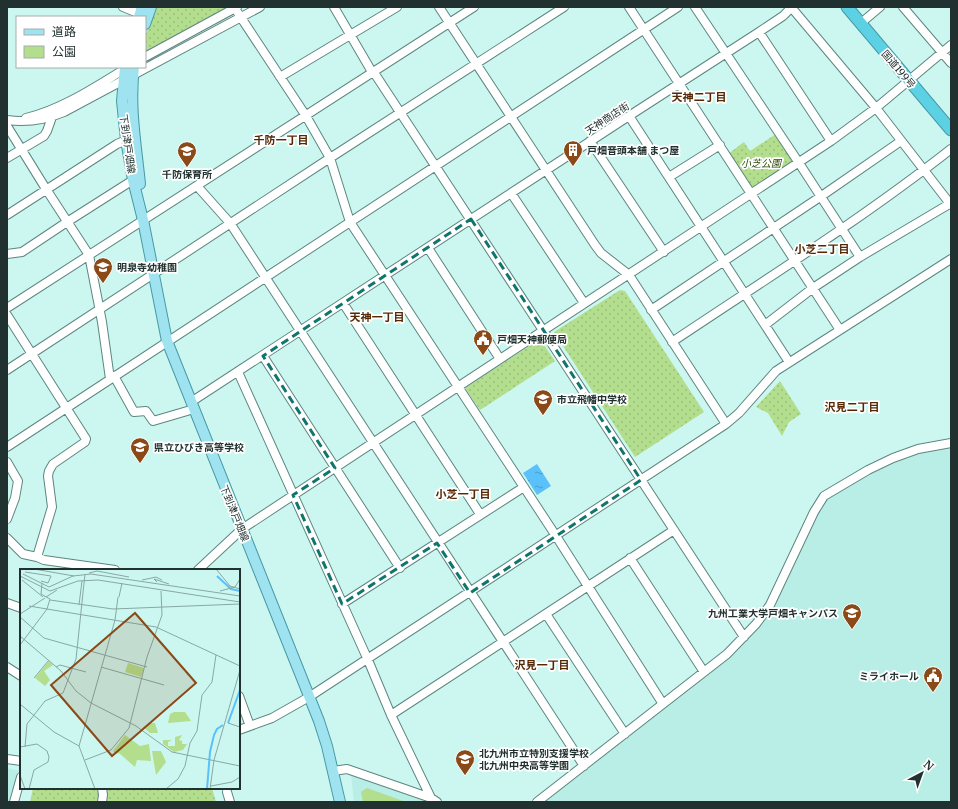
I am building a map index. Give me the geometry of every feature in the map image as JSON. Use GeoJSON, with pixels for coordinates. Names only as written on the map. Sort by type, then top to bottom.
{"type":"FeatureCollection","features":[{"type":"Feature","properties":{"kind":"highway","name":"国道199号"},"geometry":{"type":"LineString","coordinates":[[847,7],[951,130]]}},
{"type":"Feature","properties":{"kind":"main road"},"geometry":{"type":"LineString","coordinates":[[146,21],[151,7]]}},
{"type":"Feature","properties":{"kind":"main road","name":"下到津戸畑線"},"geometry":{"type":"LineString","coordinates":[[129,69],[124,81],[122,101],[126,140],[133,180],[143,220],[168,341],[319,721],[340,802]]}},
{"type":"Feature","properties":{"kind":"main road","name":"下到津戸畑線"},"geometry":{"type":"LineString","coordinates":[[129,69],[132,118],[143,220]]}},
{"type":"Feature","properties":{"kind":"street"},"geometry":{"type":"LineString","coordinates":[[123,7],[140,13]]}},
{"type":"Feature","properties":{"kind":"street"},"geometry":{"type":"LineString","coordinates":[[146,56],[236,7],[241,18],[306,116],[330,158],[350,222],[556,536],[663,704]]}},
{"type":"Feature","properties":{"kind":"street"},"geometry":{"type":"LineString","coordinates":[[146,61],[241,18],[260,7]]}},
{"type":"Feature","properties":{"kind":"street"},"geometry":{"type":"LineString","coordinates":[[334,7],[373,72],[401,112],[744,637]]}},
{"type":"Feature","properties":{"kind":"street"},"geometry":{"type":"LineString","coordinates":[[280,77],[397,7]]}},
{"type":"Feature","properties":{"kind":"street"},"geometry":{"type":"LineString","coordinates":[[439,7],[475,64],[601,253],[629,276],[726,424]]}},
{"type":"Feature","properties":{"kind":"street"},"geometry":{"type":"LineString","coordinates":[[7,308],[474,7]]}},
{"type":"Feature","properties":{"kind":"street"},"geometry":{"type":"LineString","coordinates":[[7,370],[230,223],[564,7]]}},
{"type":"Feature","properties":{"kind":"street"},"geometry":{"type":"LineString","coordinates":[[630,7],[840,330]]}},
{"type":"Feature","properties":{"kind":"street"},"geometry":{"type":"LineString","coordinates":[[7,447],[678,7]]}},
{"type":"Feature","properties":{"kind":"street"},"geometry":{"type":"LineString","coordinates":[[695,7],[860,257]]}},
{"type":"Feature","properties":{"kind":"street"},"geometry":{"type":"LineString","coordinates":[[765,325],[813,288],[860,257],[951,204],[876,108],[791,7]]}},
{"type":"Feature","properties":{"kind":"street","name":"天神商店街"},"geometry":{"type":"LineString","coordinates":[[112,377],[134,412],[146,411],[153,421],[193,406],[238,372],[759,32],[783,16],[791,7]]}},
{"type":"Feature","properties":{"kind":"street"},"geometry":{"type":"LineString","coordinates":[[861,23],[880,7]]}},
{"type":"Feature","properties":{"kind":"street"},"geometry":{"type":"LineString","coordinates":[[903,7],[951,63]]}},
{"type":"Feature","properties":{"kind":"street"},"geometry":{"type":"LineString","coordinates":[[759,32],[831,141]]}},
{"type":"Feature","properties":{"kind":"street"},"geometry":{"type":"LineString","coordinates":[[199,569],[242,529],[584,303],[629,276],[831,141],[876,108],[951,45]]}},
{"type":"Feature","properties":{"kind":"street"},"geometry":{"type":"LineString","coordinates":[[7,120],[31,117],[59,106],[129,69]]}},
{"type":"Feature","properties":{"kind":"street"},"geometry":{"type":"LineString","coordinates":[[7,120],[21,122],[37,121],[52,117],[76,107],[124,81]]}},
{"type":"Feature","properties":{"kind":"street"},"geometry":{"type":"LineString","coordinates":[[629,116],[789,362]]}},
{"type":"Feature","properties":{"kind":"street"},"geometry":{"type":"LineString","coordinates":[[7,158],[44,136],[52,117]]}},
{"type":"Feature","properties":{"kind":"street"},"geometry":{"type":"LineString","coordinates":[[7,126],[89,255],[112,377]]}},
{"type":"Feature","properties":{"kind":"street"},"geometry":{"type":"LineString","coordinates":[[7,215],[117,144],[126,140]]}},
{"type":"Feature","properties":{"kind":"street"},"geometry":{"type":"LineString","coordinates":[[590,141],[664,252]]}},
{"type":"Feature","properties":{"kind":"street"},"geometry":{"type":"LineString","coordinates":[[651,310],[901,141]]}},
{"type":"Feature","properties":{"kind":"street"},"geometry":{"type":"LineString","coordinates":[[669,177],[720,145]]}},
{"type":"Feature","properties":{"kind":"street"},"geometry":{"type":"LineString","coordinates":[[672,342],[842,229],[951,149]]}},
{"type":"Feature","properties":{"kind":"street"},"geometry":{"type":"LineString","coordinates":[[7,254],[22,252],[133,180]]}},
{"type":"Feature","properties":{"kind":"street"},"geometry":{"type":"LineString","coordinates":[[197,186],[230,223],[584,766]]}},
{"type":"Feature","properties":{"kind":"street"},"geometry":{"type":"LineString","coordinates":[[512,193],[584,303]]}},
{"type":"Feature","properties":{"kind":"street"},"geometry":{"type":"LineString","coordinates":[[428,248],[500,359]]}},
{"type":"Feature","properties":{"kind":"street"},"geometry":{"type":"LineString","coordinates":[[240,730],[272,718],[368,660],[726,424],[739,413],[776,371],[951,259]]}},
{"type":"Feature","properties":{"kind":"street"},"geometry":{"type":"LineString","coordinates":[[343,303],[480,514]]}},
{"type":"Feature","properties":{"kind":"street"},"geometry":{"type":"LineString","coordinates":[[7,315],[86,438],[85,442],[53,464],[49,471],[48,476],[52,507],[36,557]]}},
{"type":"Feature","properties":{"kind":"street"},"geometry":{"type":"LineString","coordinates":[[263,356],[400,568]]}},
{"type":"Feature","properties":{"kind":"street"},"geometry":{"type":"LineString","coordinates":[[238,372],[368,660],[391,715],[434,800]]}},
{"type":"Feature","properties":{"kind":"street"},"geometry":{"type":"LineString","coordinates":[[537,802],[727,654],[744,637],[770,605],[817,506],[824,496],[868,470],[893,458],[918,449],[951,443]]}},
{"type":"Feature","properties":{"kind":"street"},"geometry":{"type":"LineString","coordinates":[[7,462],[18,481],[16,493],[7,519]]}},
{"type":"Feature","properties":{"kind":"street"},"geometry":{"type":"LineString","coordinates":[[342,604],[524,487]]}},
{"type":"Feature","properties":{"kind":"street"},"geometry":{"type":"LineString","coordinates":[[391,715],[674,530]]}},
{"type":"Feature","properties":{"kind":"street"},"geometry":{"type":"LineString","coordinates":[[7,538],[23,554],[84,568],[100,569]]}},
{"type":"Feature","properties":{"kind":"street"},"geometry":{"type":"LineString","coordinates":[[630,558],[704,672]]}},
{"type":"Feature","properties":{"kind":"street"},"geometry":{"type":"LineString","coordinates":[[7,603],[20,608]]}},
{"type":"Feature","properties":{"kind":"street"},"geometry":{"type":"LineString","coordinates":[[546,614],[625,734]]}},
{"type":"Feature","properties":{"kind":"street"},"geometry":{"type":"LineString","coordinates":[[7,667],[20,675]]}},
{"type":"Feature","properties":{"kind":"street"},"geometry":{"type":"LineString","coordinates":[[240,699],[250,726]]}},
{"type":"Feature","properties":{"kind":"street"},"geometry":{"type":"LineString","coordinates":[[7,759],[20,761]]}},
{"type":"Feature","properties":{"kind":"street"},"geometry":{"type":"LineString","coordinates":[[333,771],[347,769],[434,800]]}},
{"type":"Feature","properties":{"kind":"street"},"geometry":{"type":"LineString","coordinates":[[14,802],[20,781]]}},
{"type":"Feature","properties":{"kind":"street"},"geometry":{"type":"LineString","coordinates":[[102,789],[102,802]]}},
{"type":"Feature","properties":{"kind":"street"},"geometry":{"type":"LineString","coordinates":[[227,792],[230,802]]}},
{"type":"Feature","properties":{"kind":"highlighted area"},"geometry":{"type":"Polygon","coordinates":[[[471,219],[641,480],[470,593],[437,543],[342,604],[293,495],[335,468],[263,356],[471,219]]]}},
{"type":"Feature","properties":{"kind":"shaded area","name":"九州工業大学戸畑キャンパス"},"geometry":{"type":"Polygon","coordinates":[[[951,444],[951,802],[543,802],[737,649],[768,611],[811,524],[829,496],[875,469],[924,450],[951,444]]]}},
{"type":"Feature","properties":{"kind":"shaded area"},"geometry":{"type":"Polygon","coordinates":[[[7,768],[20,771],[11,802],[7,802],[7,768]]]}},
{"type":"Feature","properties":{"kind":"shaded area"},"geometry":{"type":"Polygon","coordinates":[[[351,775],[427,802],[354,802],[351,775]]]}},
{"type":"Feature","properties":{"kind":"green space"},"geometry":{"type":"Polygon","coordinates":[[[157,7],[230,7],[235,14],[146,60],[146,34],[157,7]]]}},
{"type":"Feature","properties":{"kind":"green space","name":"小芝公園"},"geometry":{"type":"Polygon","coordinates":[[[776,134],[793,161],[752,189],[728,154],[744,142],[750,151],[776,134]]]}},
{"type":"Feature","properties":{"kind":"green space"},"geometry":{"type":"Polygon","coordinates":[[[620,290],[625,291],[704,412],[635,457],[554,332],[620,290]]]}},
{"type":"Feature","properties":{"kind":"green space"},"geometry":{"type":"Polygon","coordinates":[[[540,339],[555,361],[480,410],[465,388],[540,339]]]}},
{"type":"Feature","properties":{"kind":"green space"},"geometry":{"type":"Polygon","coordinates":[[[780,381],[801,414],[789,422],[782,436],[768,413],[756,407],[780,381]]]}},
{"type":"Feature","properties":{"kind":"green space"},"geometry":{"type":"Polygon","coordinates":[[[367,788],[406,802],[363,802],[361,792],[367,788]]]}},
{"type":"Feature","properties":{"kind":"green space"},"geometry":{"type":"Polygon","coordinates":[[[33,789],[212,789],[216,802],[30,802],[33,789]]]}},
{"type":"Feature","properties":{"kind":"water"},"geometry":{"type":"Polygon","coordinates":[[[537,464],[551,486],[537,495],[523,473],[537,464]]]}},
{"type":"Feature","properties":{"kind":"place","name":"戸畑音頭本舗 まつ屋"},"geometry":{"type":"Point","coordinates":[573,167]}},
{"type":"Feature","properties":{"kind":"place","name":"千防保育所"},"geometry":{"type":"Point","coordinates":[187,168]}},
{"type":"Feature","properties":{"kind":"place","name":"明泉寺幼稚園"},"geometry":{"type":"Point","coordinates":[103,284]}},
{"type":"Feature","properties":{"kind":"place","name":"戸畑天神郵便局"},"geometry":{"type":"Point","coordinates":[483,356]}},
{"type":"Feature","properties":{"kind":"place","name":"市立飛幡中学校"},"geometry":{"type":"Point","coordinates":[543,416]}},
{"type":"Feature","properties":{"kind":"place","name":"県立ひびき高等学校"},"geometry":{"type":"Point","coordinates":[140,464]}},
{"type":"Feature","properties":{"kind":"place","name":"九州工業大学戸畑キャンパス"},"geometry":{"type":"Point","coordinates":[852,630]}},
{"type":"Feature","properties":{"kind":"place","name":"ミライホール"},"geometry":{"type":"Point","coordinates":[933,693]}},
{"type":"Feature","properties":{"kind":"place","name":"北九州市立特別支援学校 北九州中央高等学園"},"geometry":{"type":"Point","coordinates":[465,776]}},
{"type":"Feature","properties":{"kind":"district","name":"天神二丁目"},"geometry":{"type":"Point","coordinates":[699,97]}},
{"type":"Feature","properties":{"kind":"district","name":"千防一丁目"},"geometry":{"type":"Point","coordinates":[281,140]}},
{"type":"Feature","properties":{"kind":"district","name":"小芝二丁目"},"geometry":{"type":"Point","coordinates":[822,249]}},
{"type":"Feature","properties":{"kind":"district","name":"天神一丁目"},"geometry":{"type":"Point","coordinates":[377,317]}},
{"type":"Feature","properties":{"kind":"district","name":"沢見二丁目"},"geometry":{"type":"Point","coordinates":[852,407]}},
{"type":"Feature","properties":{"kind":"district","name":"小芝一丁目"},"geometry":{"type":"Point","coordinates":[463,494]}},
{"type":"Feature","properties":{"kind":"district","name":"沢見一丁目"},"geometry":{"type":"Point","coordinates":[542,665]}}]}
